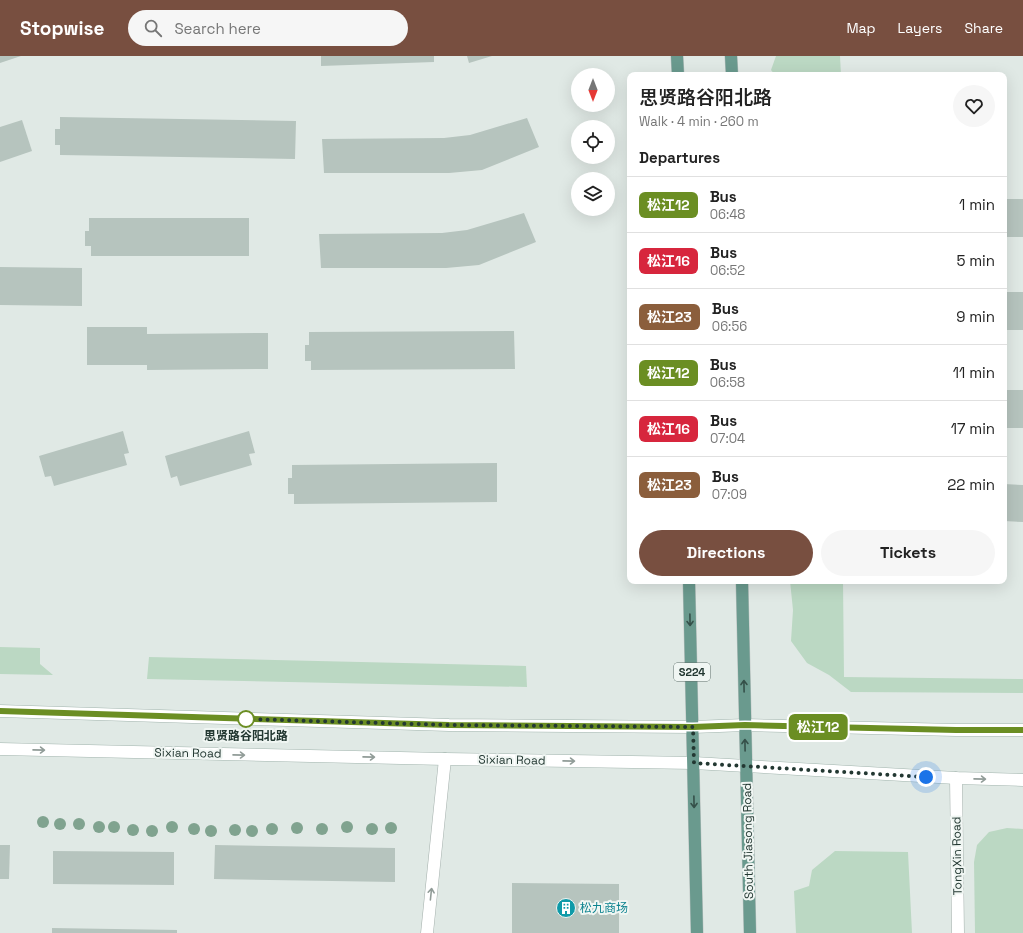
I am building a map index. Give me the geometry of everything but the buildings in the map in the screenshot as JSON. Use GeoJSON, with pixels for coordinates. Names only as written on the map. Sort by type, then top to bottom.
{"type":"FeatureCollection","features":[{"type":"Feature","properties":{"kind":"main road"},"geometry":{"type":"LineString","coordinates":[[677,56],[678,72]]}},
{"type":"Feature","properties":{"kind":"main road"},"geometry":{"type":"LineString","coordinates":[[731,56],[732,72]]}},
{"type":"Feature","properties":{"kind":"main road","name":"S224"},"geometry":{"type":"LineString","coordinates":[[689,584],[697,933]]}},
{"type":"Feature","properties":{"kind":"main road","name":"South Jiasong Road"},"geometry":{"type":"LineString","coordinates":[[742,584],[750,933]]}},
{"type":"Feature","properties":{"kind":"main road"},"geometry":{"type":"LineString","coordinates":[[0,711],[449,725],[693,727],[745,725],[948,730],[1023,730]]}},
{"type":"Feature","properties":{"kind":"main road","name":"Sixian Road"},"geometry":{"type":"LineString","coordinates":[[0,749],[694,763],[956,778],[1023,780]]}},
{"type":"Feature","properties":{"kind":"main road"},"geometry":{"type":"LineString","coordinates":[[427,933],[446,759]]}},
{"type":"Feature","properties":{"kind":"main road","name":"TongXin Road"},"geometry":{"type":"LineString","coordinates":[[956,778],[958,933]]}},
{"type":"Feature","properties":{"kind":"green space"},"geometry":{"type":"Polygon","coordinates":[[[776,56],[840,56],[841,72],[773,72],[771,70],[776,56]]]}},
{"type":"Feature","properties":{"kind":"green space"},"geometry":{"type":"Polygon","coordinates":[[[790,584],[843,584],[844,677],[1023,679],[1023,693],[851,692],[829,675],[807,663],[791,641],[793,610],[790,584]]]}},
{"type":"Feature","properties":{"kind":"green space"},"geometry":{"type":"Polygon","coordinates":[[[0,647],[40,648],[40,664],[53,675],[0,674],[0,647]]]}},
{"type":"Feature","properties":{"kind":"green space"},"geometry":{"type":"Polygon","coordinates":[[[149,657],[526,666],[527,687],[147,679],[149,657]]]}},
{"type":"Feature","properties":{"kind":"green space"},"geometry":{"type":"Polygon","coordinates":[[[1007,828],[1023,829],[1023,933],[975,933],[974,862],[977,845],[989,832],[1007,828]]]}},
{"type":"Feature","properties":{"kind":"green space"},"geometry":{"type":"Polygon","coordinates":[[[835,851],[908,852],[912,933],[796,933],[794,891],[809,886],[812,870],[835,851]]]}},
{"type":"Feature","properties":{"kind":"bus line","name":"松江12"},"geometry":{"type":"LineString","coordinates":[[0,711],[449,725],[693,727],[745,725],[956,730],[1023,730]]}},
{"type":"Feature","properties":{"kind":"place","name":"思贤路谷阳北路"},"geometry":{"type":"Point","coordinates":[246,719]}},
{"type":"Feature","properties":{"kind":"place","name":"松九商场"},"geometry":{"type":"Point","coordinates":[566,908]}},
{"type":"Feature","properties":{"kind":"route"},"geometry":{"type":"LineString","coordinates":[[246,719],[449,725],[693,727],[694,763],[926,777]]}}]}
